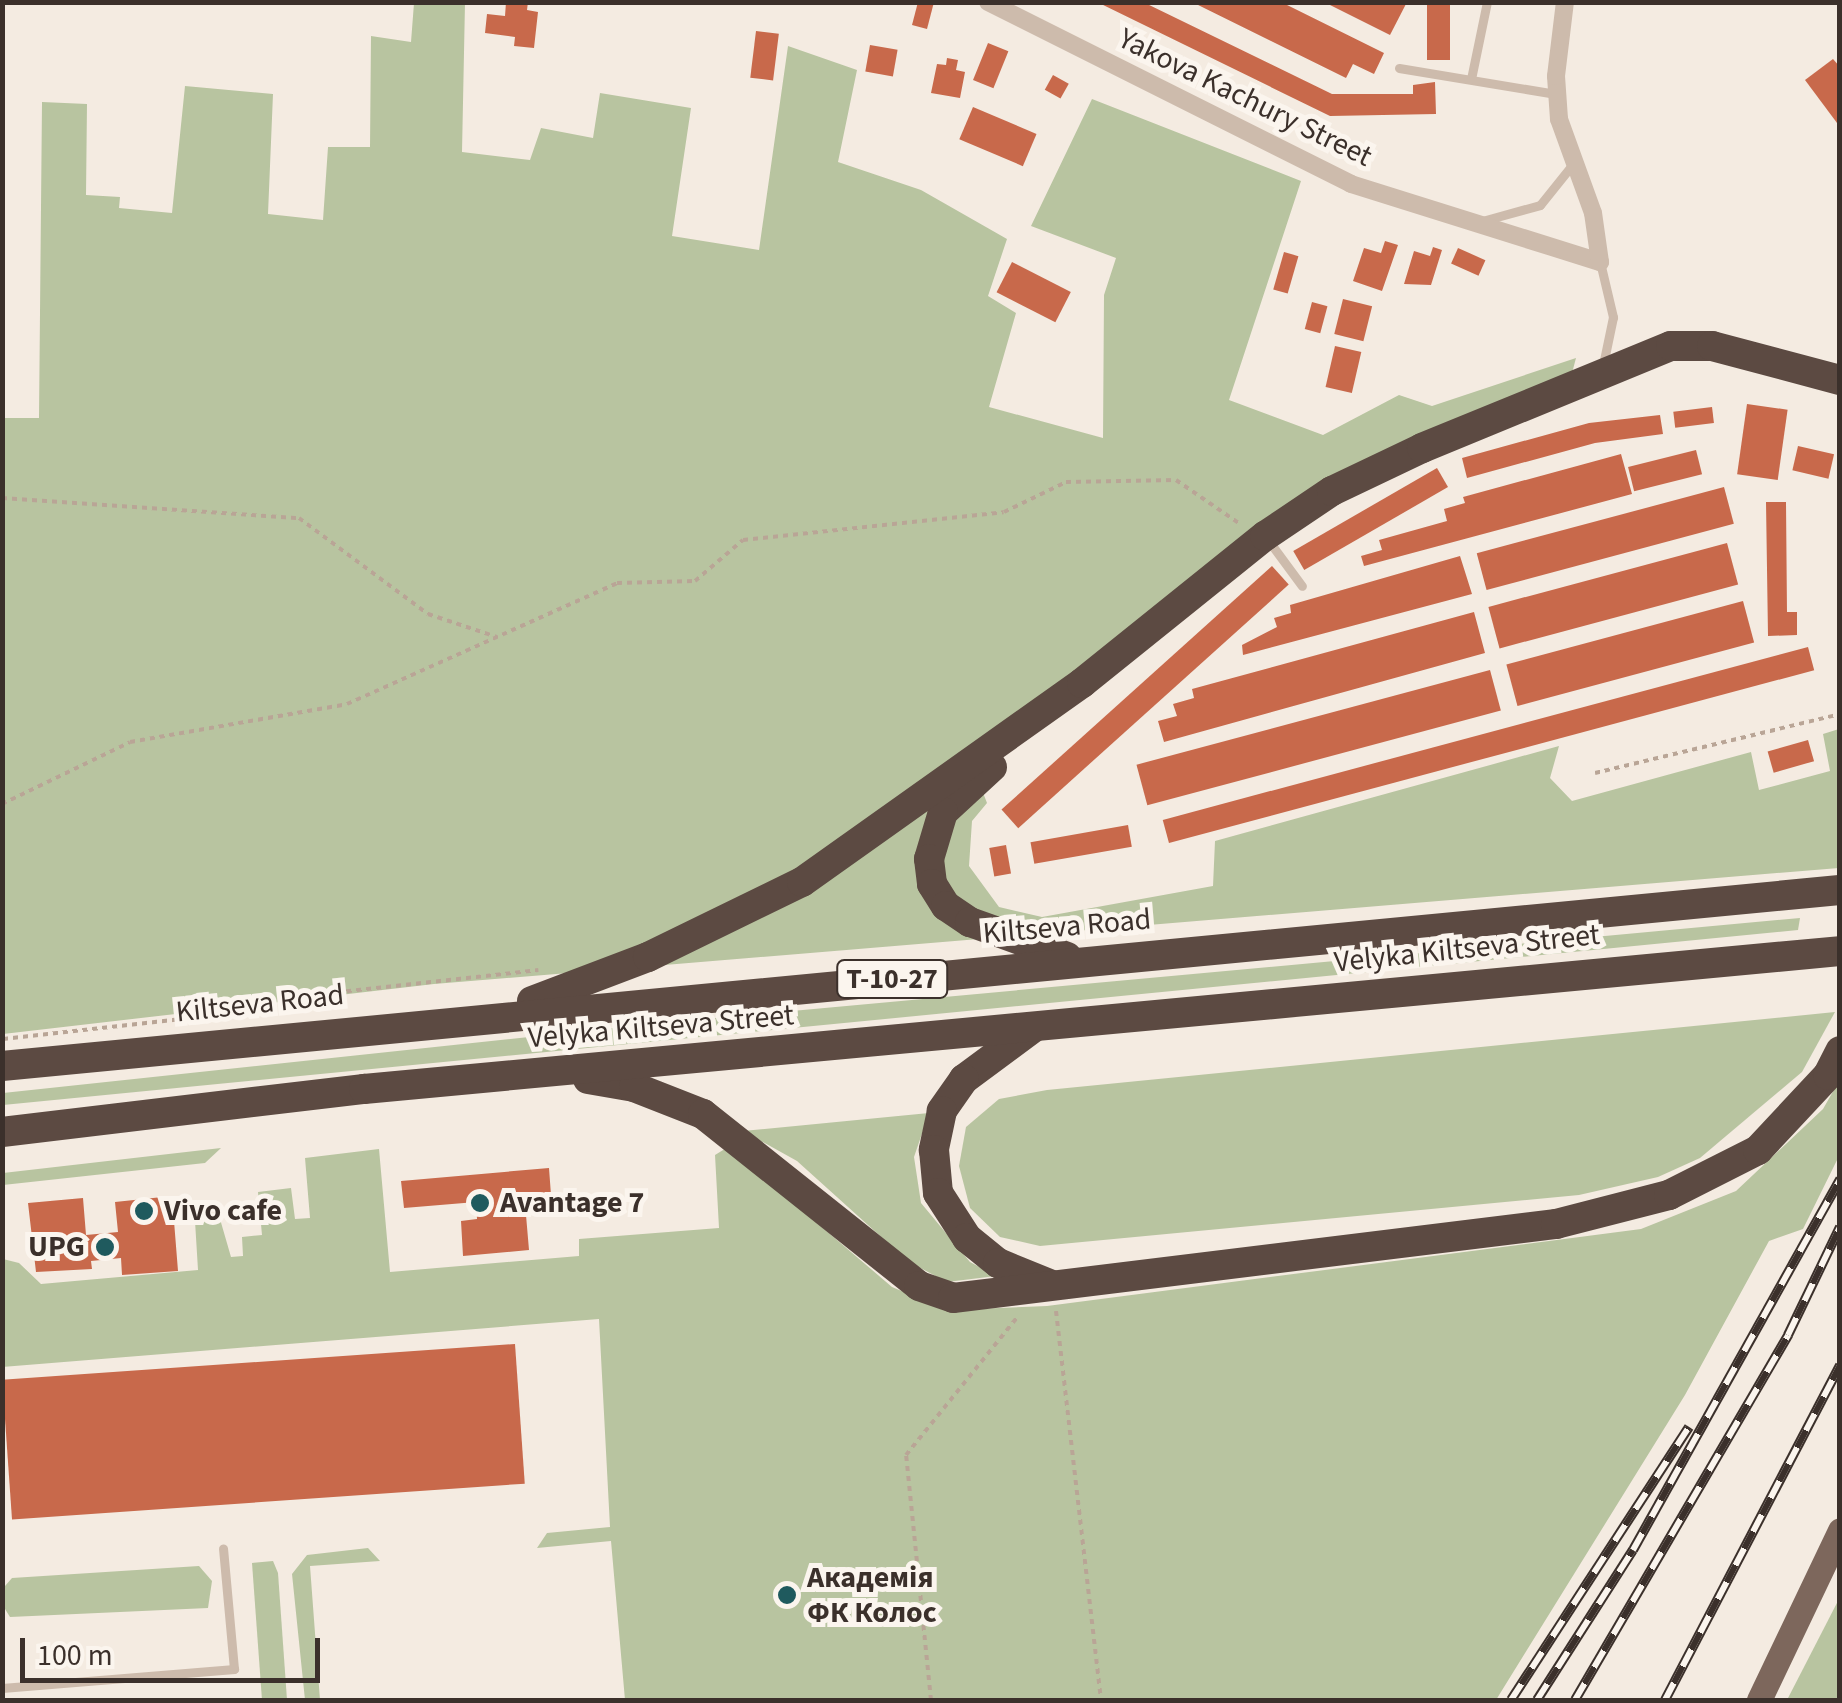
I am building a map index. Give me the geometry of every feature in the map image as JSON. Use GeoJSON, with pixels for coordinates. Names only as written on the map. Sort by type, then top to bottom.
{"type":"FeatureCollection","features":[{"type":"Feature","properties":{"kind":"highway"},"geometry":{"type":"LineString","coordinates":[[1078,962],[970,922],[946,906],[932,884],[929,859],[943,812],[1082,683],[1260,539],[1332,492],[1422,448],[1671,346],[1712,346],[1840,380]]}},
{"type":"Feature","properties":{"kind":"highway"},"geometry":{"type":"LineString","coordinates":[[494,1015],[648,958],[774,899],[1082,683]]}},
{"type":"Feature","properties":{"kind":"highway","name":"Kiltseva Road"},"geometry":{"type":"LineString","coordinates":[[2,1066],[494,1015],[1840,890]]}},
{"type":"Feature","properties":{"kind":"highway","name":"Velyka Kiltseva Street"},"geometry":{"type":"LineString","coordinates":[[2,1132],[546,1072],[1840,950]]}},
{"type":"Feature","properties":{"kind":"highway"},"geometry":{"type":"LineString","coordinates":[[1036,1026],[964,1079],[942,1111],[934,1150],[938,1194],[967,1238],[998,1263],[1048,1287]]}},
{"type":"Feature","properties":{"kind":"highway"},"geometry":{"type":"LineString","coordinates":[[546,1072],[634,1087],[703,1114],[919,1286],[953,1298],[1556,1224],[1669,1195],[1758,1150],[1828,1075],[1840,1050]]}},
{"type":"Feature","properties":{"kind":"main road"},"geometry":{"type":"LineString","coordinates":[[1759,1700],[1840,1530]]}},
{"type":"Feature","properties":{"kind":"street","name":"Yakova Kachury Street"},"geometry":{"type":"LineString","coordinates":[[988,2],[1351,184],[1600,262]]}},
{"type":"Feature","properties":{"kind":"street"},"geometry":{"type":"LineString","coordinates":[[1566,2],[1556,94],[1572,165],[1593,214],[1600,262]]}},
{"type":"Feature","properties":{"kind":"lane"},"geometry":{"type":"LineString","coordinates":[[1471,79],[1488,2]]}},
{"type":"Feature","properties":{"kind":"lane"},"geometry":{"type":"LineString","coordinates":[[1399,68],[1556,94]]}},
{"type":"Feature","properties":{"kind":"lane"},"geometry":{"type":"LineString","coordinates":[[1474,222],[1540,204],[1572,165]]}},
{"type":"Feature","properties":{"kind":"lane"},"geometry":{"type":"LineString","coordinates":[[1599,377],[1613,316],[1600,262]]}},
{"type":"Feature","properties":{"kind":"lane"},"geometry":{"type":"LineString","coordinates":[[1260,539],[1302,586]]}},
{"type":"Feature","properties":{"kind":"lane"},"geometry":{"type":"LineString","coordinates":[[2,1688],[234,1669],[223,1548]]}},
{"type":"Feature","properties":{"kind":"path"},"geometry":{"type":"LineString","coordinates":[[2,804],[130,742],[347,704],[617,583],[695,582],[743,540],[1004,512],[1066,482],[1176,480],[1260,539]]}},
{"type":"Feature","properties":{"kind":"path"},"geometry":{"type":"LineString","coordinates":[[2,498],[299,518],[428,614],[497,637]]}},
{"type":"Feature","properties":{"kind":"path"},"geometry":{"type":"LineString","coordinates":[[1595,773],[1840,714]]}},
{"type":"Feature","properties":{"kind":"path"},"geometry":{"type":"LineString","coordinates":[[2,1039],[542,969]]}},
{"type":"Feature","properties":{"kind":"path"},"geometry":{"type":"LineString","coordinates":[[931,1700],[906,1455],[1048,1287]]}},
{"type":"Feature","properties":{"kind":"path"},"geometry":{"type":"LineString","coordinates":[[1048,1287],[1101,1700]]}},
{"type":"Feature","properties":{"kind":"green space"},"geometry":{"type":"Polygon","coordinates":[[[414,3],[465,3],[462,152],[530,160],[541,128],[593,138],[600,93],[691,108],[672,236],[759,250],[788,46],[857,70],[838,162],[921,190],[1007,239],[988,296],[1016,313],[989,407],[1103,438],[1104,295],[1116,258],[1031,226],[1092,99],[1301,181],[1229,400],[1323,435],[1399,395],[1432,406],[1576,358],[1571,377],[1207,565],[1078,675],[967,751],[987,803],[972,821],[969,866],[999,907],[1042,917],[1213,886],[1215,841],[1559,746],[1550,778],[1572,801],[1751,752],[1759,790],[1830,771],[1823,734],[1839,729],[1839,868],[434,984],[3,1034],[2,418],[39,418],[42,102],[87,104],[86,195],[120,197],[119,208],[172,213],[185,86],[273,94],[268,214],[323,220],[328,147],[370,147],[371,36],[411,42],[414,3]]]}},
{"type":"Feature","properties":{"kind":"green space"},"geometry":{"type":"Polygon","coordinates":[[[1800,918],[1798,930],[3,1105],[3,1093],[651,1024],[1800,918]]]}},
{"type":"Feature","properties":{"kind":"green space"},"geometry":{"type":"Polygon","coordinates":[[[1835,1012],[1802,1072],[1700,1158],[1658,1177],[1579,1195],[1040,1246],[1000,1237],[970,1208],[959,1166],[966,1127],[999,1099],[1047,1090],[1835,1012]]]}},
{"type":"Feature","properties":{"kind":"green space"},"geometry":{"type":"Polygon","coordinates":[[[1839,1081],[1839,1156],[1803,1229],[1769,1241],[1685,1395],[1496,1700],[625,1700],[611,1541],[537,1548],[547,1533],[610,1527],[599,1319],[2,1367],[3,1259],[19,1263],[41,1284],[198,1270],[195,1221],[220,1219],[231,1257],[243,1256],[242,1237],[262,1235],[258,1192],[291,1188],[295,1219],[310,1218],[305,1158],[379,1149],[390,1272],[579,1256],[579,1239],[719,1228],[715,1155],[728,1147],[892,1287],[947,1310],[1047,1306],[1641,1229],[1736,1191],[1823,1109],[1839,1081]]]}},
{"type":"Feature","properties":{"kind":"green space"},"geometry":{"type":"Polygon","coordinates":[[[929,1113],[914,1157],[921,1203],[970,1262],[996,1276],[947,1282],[909,1262],[797,1161],[743,1131],[929,1113]]]}},
{"type":"Feature","properties":{"kind":"green space"},"geometry":{"type":"Polygon","coordinates":[[[221,1148],[205,1163],[3,1185],[3,1173],[221,1148]]]}},
{"type":"Feature","properties":{"kind":"green space"},"geometry":{"type":"Polygon","coordinates":[[[368,1548],[380,1561],[310,1566],[320,1700],[305,1700],[292,1574],[307,1555],[368,1548]]]}},
{"type":"Feature","properties":{"kind":"green space"},"geometry":{"type":"Polygon","coordinates":[[[273,1561],[278,1573],[287,1700],[262,1700],[252,1563],[273,1561]]]}},
{"type":"Feature","properties":{"kind":"green space"},"geometry":{"type":"Polygon","coordinates":[[[199,1566],[212,1581],[208,1608],[10,1617],[5,1609],[5,1586],[12,1578],[199,1566]]]}},
{"type":"Feature","properties":{"kind":"green space"},"geometry":{"type":"Polygon","coordinates":[[[1839,1599],[1839,1700],[1787,1700],[1839,1599]]]}},
{"type":"Feature","properties":{"kind":"building"},"geometry":{"type":"Polygon","coordinates":[[[506,2],[528,2],[527,10],[538,12],[534,48],[514,46],[515,37],[485,33],[487,14],[505,16],[506,2]]]}},
{"type":"Feature","properties":{"kind":"building"},"geometry":{"type":"Polygon","coordinates":[[[918,2],[934,2],[927,29],[912,25],[918,2]]]}},
{"type":"Feature","properties":{"kind":"building"},"geometry":{"type":"Polygon","coordinates":[[[1097,2],[1143,2],[1332,94],[1413,94],[1413,85],[1435,82],[1436,114],[1330,116],[1097,2]]]}},
{"type":"Feature","properties":{"kind":"building"},"geometry":{"type":"Polygon","coordinates":[[[1192,2],[1281,2],[1384,53],[1374,74],[1353,64],[1346,78],[1192,2]]]}},
{"type":"Feature","properties":{"kind":"building"},"geometry":{"type":"Polygon","coordinates":[[[1324,2],[1407,2],[1390,35],[1324,2]]]}},
{"type":"Feature","properties":{"kind":"building"},"geometry":{"type":"Polygon","coordinates":[[[1427,2],[1450,2],[1450,60],[1427,60],[1427,2]]]}},
{"type":"Feature","properties":{"kind":"building"},"geometry":{"type":"Polygon","coordinates":[[[756,31],[779,34],[773,80],[750,78],[756,31]]]}},
{"type":"Feature","properties":{"kind":"building"},"geometry":{"type":"Polygon","coordinates":[[[988,43],[1008,51],[993,88],[973,80],[988,43]]]}},
{"type":"Feature","properties":{"kind":"building"},"geometry":{"type":"Polygon","coordinates":[[[870,45],[898,50],[893,76],[865,72],[870,45]]]}},
{"type":"Feature","properties":{"kind":"building"},"geometry":{"type":"Polygon","coordinates":[[[947,58],[958,60],[956,70],[965,72],[960,98],[931,93],[937,64],[946,65],[947,58]]]}},
{"type":"Feature","properties":{"kind":"building"},"geometry":{"type":"Polygon","coordinates":[[[1833,59],[1840,67],[1840,127],[1805,80],[1833,59]]]}},
{"type":"Feature","properties":{"kind":"building"},"geometry":{"type":"Polygon","coordinates":[[[1053,75],[1069,84],[1061,99],[1045,90],[1053,75]]]}},
{"type":"Feature","properties":{"kind":"building"},"geometry":{"type":"Polygon","coordinates":[[[973,107],[1037,134],[1023,166],[959,139],[973,107]]]}},
{"type":"Feature","properties":{"kind":"building"},"geometry":{"type":"Polygon","coordinates":[[[1385,241],[1398,245],[1382,291],[1353,281],[1364,248],[1381,253],[1385,241]]]}},
{"type":"Feature","properties":{"kind":"building"},"geometry":{"type":"Polygon","coordinates":[[[1433,247],[1442,250],[1431,285],[1404,284],[1414,251],[1430,256],[1433,247]]]}},
{"type":"Feature","properties":{"kind":"building"},"geometry":{"type":"Polygon","coordinates":[[[1458,248],[1485,260],[1478,276],[1451,264],[1458,248]]]}},
{"type":"Feature","properties":{"kind":"building"},"geometry":{"type":"Polygon","coordinates":[[[1284,252],[1298,256],[1288,294],[1273,289],[1284,252]]]}},
{"type":"Feature","properties":{"kind":"building"},"geometry":{"type":"Polygon","coordinates":[[[1012,262],[1071,292],[1055,322],[997,292],[1012,262]]]}},
{"type":"Feature","properties":{"kind":"building"},"geometry":{"type":"Polygon","coordinates":[[[1343,299],[1372,306],[1363,341],[1334,334],[1343,299]]]}},
{"type":"Feature","properties":{"kind":"building"},"geometry":{"type":"Polygon","coordinates":[[[1312,302],[1327,306],[1320,333],[1305,329],[1312,302]]]}},
{"type":"Feature","properties":{"kind":"building"},"geometry":{"type":"Polygon","coordinates":[[[1335,346],[1361,352],[1352,393],[1326,387],[1335,346]]]}},
{"type":"Feature","properties":{"kind":"building"},"geometry":{"type":"Polygon","coordinates":[[[1747,404],[1788,410],[1778,480],[1737,474],[1747,404]]]}},
{"type":"Feature","properties":{"kind":"building"},"geometry":{"type":"Polygon","coordinates":[[[1712,407],[1714,423],[1675,428],[1673,412],[1712,407]]]}},
{"type":"Feature","properties":{"kind":"building"},"geometry":{"type":"Polygon","coordinates":[[[1660,415],[1663,434],[1595,443],[1467,478],[1462,458],[1589,423],[1660,415]]]}},
{"type":"Feature","properties":{"kind":"building"},"geometry":{"type":"Polygon","coordinates":[[[1798,446],[1834,454],[1828,479],[1792,470],[1798,446]]]}},
{"type":"Feature","properties":{"kind":"building"},"geometry":{"type":"Polygon","coordinates":[[[1696,450],[1702,474],[1634,491],[1628,467],[1696,450]]]}},
{"type":"Feature","properties":{"kind":"building"},"geometry":{"type":"Polygon","coordinates":[[[1621,454],[1632,494],[1364,566],[1361,556],[1382,550],[1379,540],[1447,521],[1444,509],[1465,503],[1463,497],[1621,454]]]}},
{"type":"Feature","properties":{"kind":"building"},"geometry":{"type":"Polygon","coordinates":[[[1437,468],[1448,487],[1304,570],[1293,551],[1437,468]]]}},
{"type":"Feature","properties":{"kind":"building"},"geometry":{"type":"Polygon","coordinates":[[[1724,487],[1734,524],[1487,590],[1477,553],[1724,487]]]}},
{"type":"Feature","properties":{"kind":"building"},"geometry":{"type":"Polygon","coordinates":[[[1766,502],[1786,502],[1787,612],[1797,612],[1797,635],[1768,636],[1766,502]]]}},
{"type":"Feature","properties":{"kind":"building"},"geometry":{"type":"Polygon","coordinates":[[[1727,543],[1738,585],[1500,648],[1488,607],[1727,543]]]}},
{"type":"Feature","properties":{"kind":"building"},"geometry":{"type":"Polygon","coordinates":[[[1460,556],[1472,594],[1243,655],[1242,645],[1277,627],[1274,618],[1291,613],[1290,605],[1460,556]]]}},
{"type":"Feature","properties":{"kind":"building"},"geometry":{"type":"Polygon","coordinates":[[[1272,566],[1289,585],[1018,828],[1001,810],[1272,566]]]}},
{"type":"Feature","properties":{"kind":"building"},"geometry":{"type":"Polygon","coordinates":[[[1743,601],[1754,643],[1517,706],[1506,664],[1743,601]]]}},
{"type":"Feature","properties":{"kind":"building"},"geometry":{"type":"Polygon","coordinates":[[[1474,612],[1485,653],[1164,742],[1158,721],[1177,716],[1173,704],[1194,698],[1192,689],[1474,612]]]}},
{"type":"Feature","properties":{"kind":"building"},"geometry":{"type":"Polygon","coordinates":[[[1808,647],[1814,670],[1169,843],[1163,820],[1808,647]]]}},
{"type":"Feature","properties":{"kind":"building"},"geometry":{"type":"Polygon","coordinates":[[[1490,670],[1501,711],[1147,805],[1136,765],[1490,670]]]}},
{"type":"Feature","properties":{"kind":"building"},"geometry":{"type":"Polygon","coordinates":[[[1808,740],[1814,761],[1774,773],[1768,752],[1808,740]]]}},
{"type":"Feature","properties":{"kind":"building"},"geometry":{"type":"Polygon","coordinates":[[[1128,825],[1132,847],[1034,864],[1031,842],[1128,825]]]}},
{"type":"Feature","properties":{"kind":"building"},"geometry":{"type":"Polygon","coordinates":[[[1006,845],[1011,874],[994,877],[989,848],[1006,845]]]}},
{"type":"Feature","properties":{"kind":"building"},"geometry":{"type":"Polygon","coordinates":[[[549,1168],[551,1195],[504,1200],[506,1217],[526,1215],[529,1250],[463,1256],[461,1221],[477,1219],[476,1202],[404,1208],[401,1181],[549,1168]]]}},
{"type":"Feature","properties":{"kind":"building","name":"UPG"},"geometry":{"type":"Polygon","coordinates":[[[172,1196],[178,1271],[122,1275],[121,1258],[91,1261],[92,1269],[36,1272],[28,1203],[83,1198],[86,1235],[118,1232],[115,1202],[172,1196]]]}},
{"type":"Feature","properties":{"kind":"building"},"geometry":{"type":"Polygon","coordinates":[[[515,1344],[525,1484],[12,1520],[2,1380],[515,1344]]]}},
{"type":"Feature","properties":{"kind":"railway"},"geometry":{"type":"LineString","coordinates":[[1537,1700],[1633,1550],[1840,1179]]}},
{"type":"Feature","properties":{"kind":"railway"},"geometry":{"type":"LineString","coordinates":[[1575,1700],[1788,1335],[1840,1227]]}},
{"type":"Feature","properties":{"kind":"railway"},"geometry":{"type":"LineString","coordinates":[[1665,1700],[1840,1365]]}},
{"type":"Feature","properties":{"kind":"railway"},"geometry":{"type":"LineString","coordinates":[[1511,1700],[1689,1427]]}},
{"type":"Feature","properties":{"kind":"place","name":"Avantage 7"},"geometry":{"type":"Point","coordinates":[480,1203]}},
{"type":"Feature","properties":{"kind":"place","name":"Vivo cafe"},"geometry":{"type":"Point","coordinates":[144,1211]}},
{"type":"Feature","properties":{"kind":"place","name":"UPG"},"geometry":{"type":"Point","coordinates":[105,1247]}},
{"type":"Feature","properties":{"kind":"place","name":"Академія ФК Колос"},"geometry":{"type":"Point","coordinates":[787,1595]}}]}
